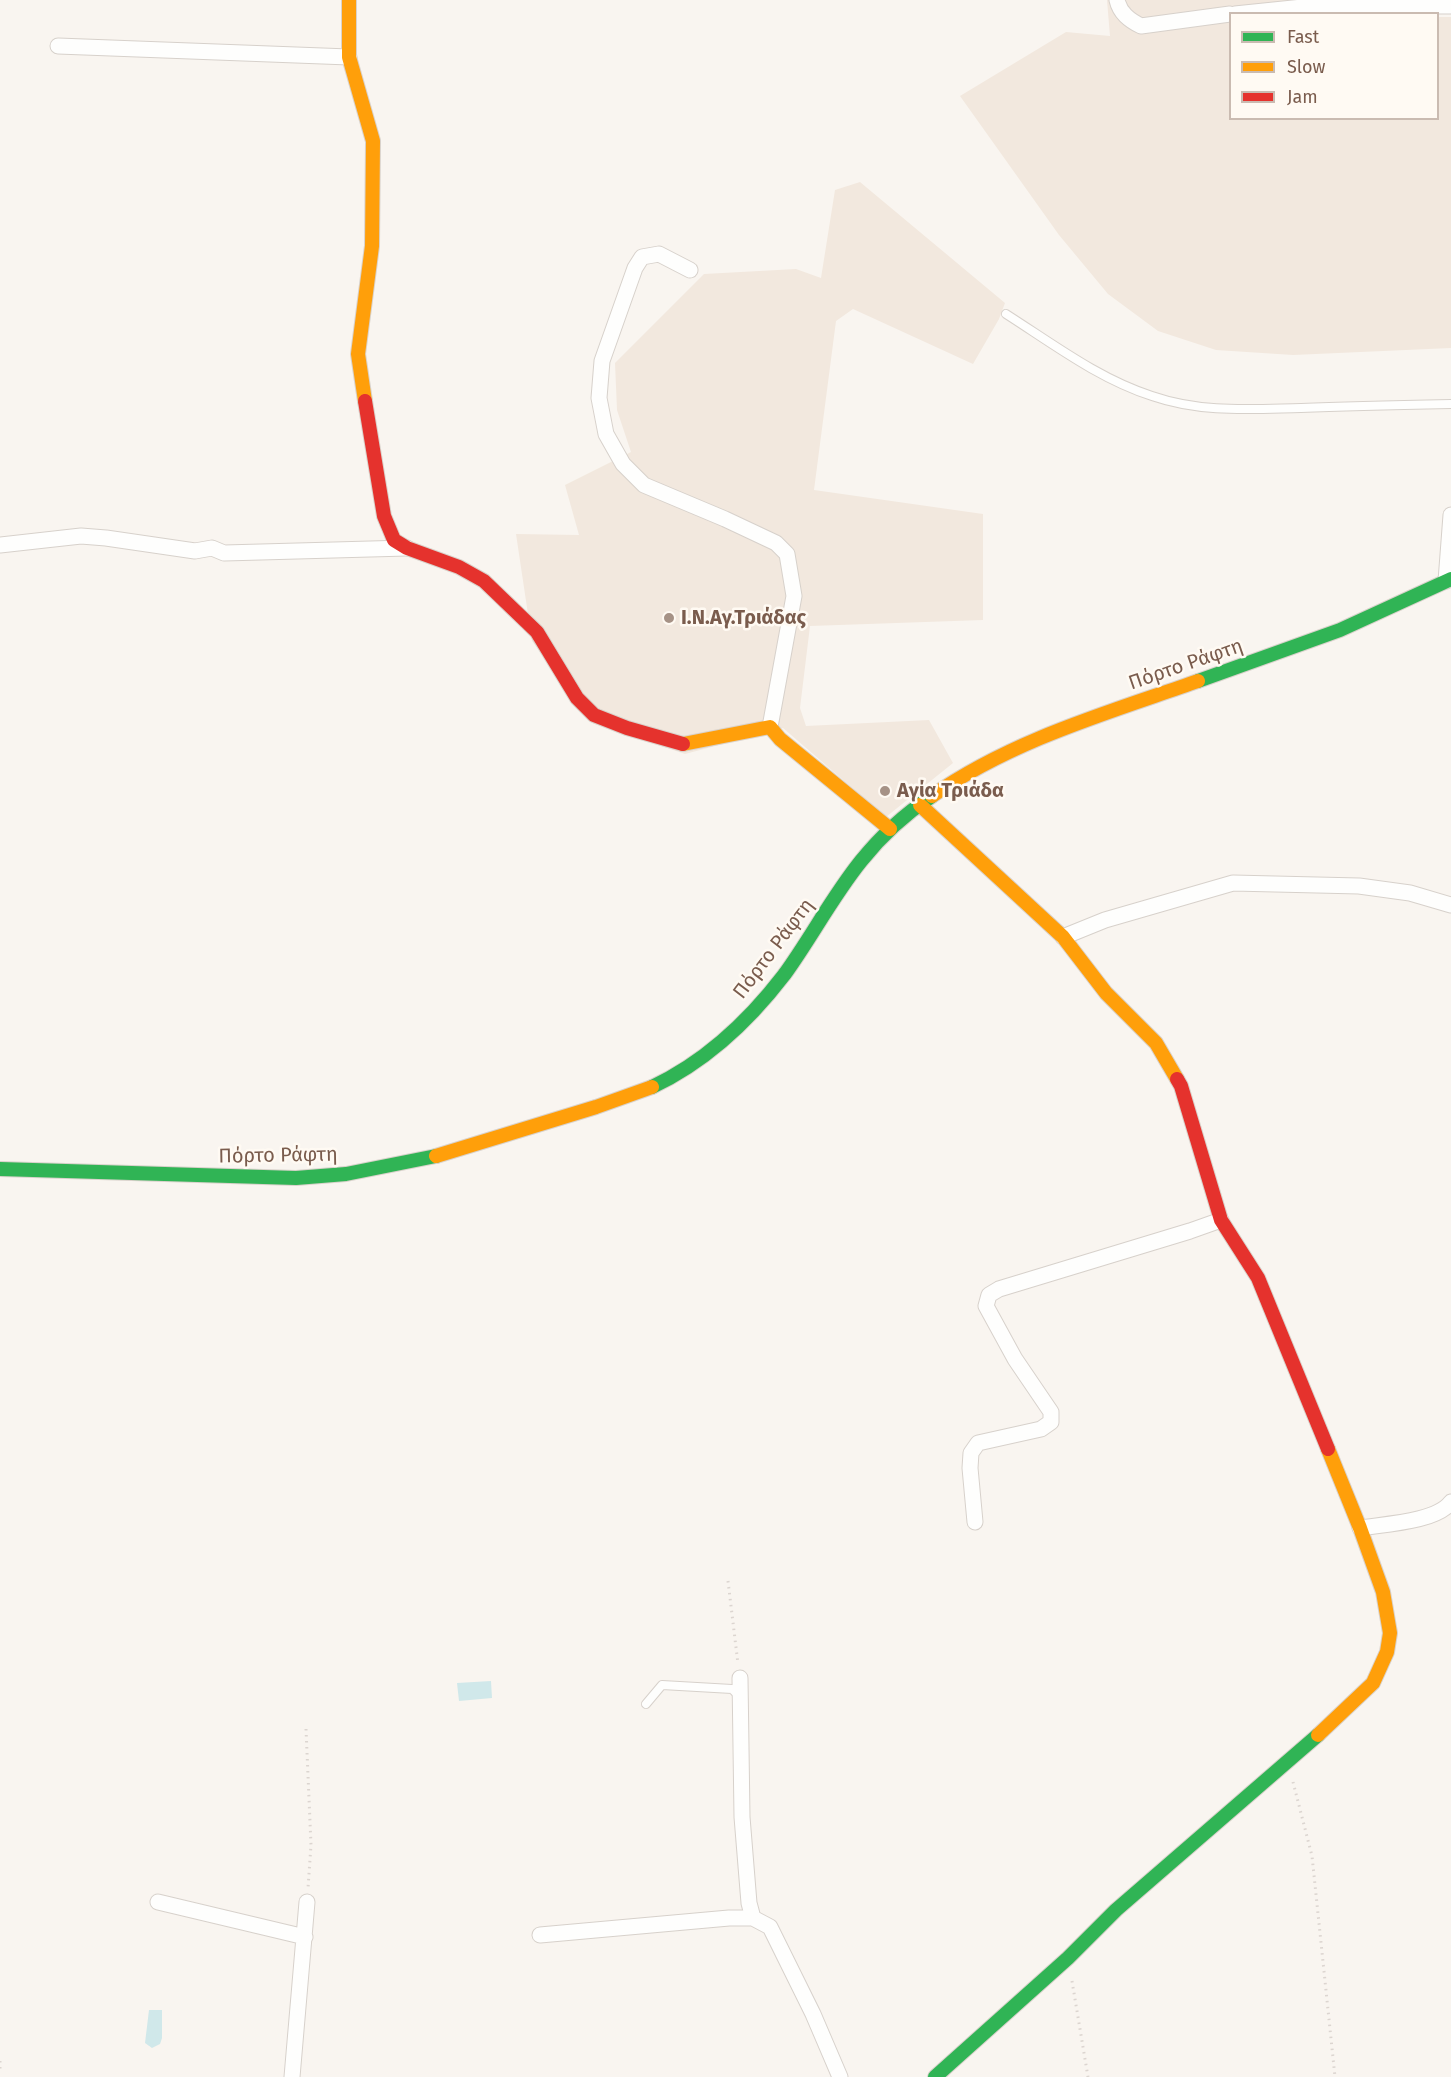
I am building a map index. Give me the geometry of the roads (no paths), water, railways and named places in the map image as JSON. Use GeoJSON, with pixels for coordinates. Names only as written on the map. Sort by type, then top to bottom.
{"type":"FeatureCollection","features":[{"type":"Feature","properties":{"kind":"street"},"geometry":{"type":"LineString","coordinates":[[349,0],[349,57],[374,141],[372,246],[358,354],[384,516],[394,540],[407,548],[459,567],[484,581],[537,632],[577,698],[594,715],[627,728],[685,745],[770,727]]}},
{"type":"Feature","properties":{"kind":"street"},"geometry":{"type":"LineString","coordinates":[[1117,0],[1117,4],[1127,19],[1141,26],[1229,14]]}},
{"type":"Feature","properties":{"kind":"street"},"geometry":{"type":"LineString","coordinates":[[1254,12],[1312,6],[1448,4]]}},
{"type":"Feature","properties":{"kind":"street"},"geometry":{"type":"LineString","coordinates":[[58,46],[349,57]]}},
{"type":"Feature","properties":{"kind":"street"},"geometry":{"type":"LineString","coordinates":[[690,270],[659,254],[642,257],[634,268],[603,361],[599,398],[606,434],[623,464],[644,485],[776,543],[787,554],[794,596],[770,727]]}},
{"type":"Feature","properties":{"kind":"street"},"geometry":{"type":"LineString","coordinates":[[1448,580],[1451,515]]}},
{"type":"Feature","properties":{"kind":"street"},"geometry":{"type":"LineString","coordinates":[[0,544],[81,536],[195,551],[212,548],[224,553],[407,548]]}},
{"type":"Feature","properties":{"kind":"street","name":"Πόρτο Ράφτη"},"geometry":{"type":"LineString","coordinates":[[0,1170],[296,1178],[344,1175],[395,1166],[492,1140],[632,1095],[667,1079],[700,1059],[730,1035],[780,982],[862,860],[890,829],[976,768],[1032,740],[1340,630],[1448,580]]}},
{"type":"Feature","properties":{"kind":"street"},"geometry":{"type":"LineString","coordinates":[[770,727],[780,739],[890,829]]}},
{"type":"Feature","properties":{"kind":"street"},"geometry":{"type":"LineString","coordinates":[[920,806],[1063,937],[1107,993],[1156,1043],[1181,1086],[1221,1220],[1258,1278],[1360,1528],[1383,1592],[1390,1633],[1387,1652],[1373,1683],[1343,1713],[1116,1911],[1068,1958],[935,2077]]}},
{"type":"Feature","properties":{"kind":"street"},"geometry":{"type":"LineString","coordinates":[[1063,937],[1105,920],[1233,883],[1359,886],[1410,893],[1451,905]]}},
{"type":"Feature","properties":{"kind":"street"},"geometry":{"type":"LineString","coordinates":[[975,1522],[970,1468],[971,1453],[978,1443],[1041,1429],[1051,1422],[1051,1412],[1015,1359],[986,1306],[989,1295],[999,1289],[1221,1220]]}},
{"type":"Feature","properties":{"kind":"street"},"geometry":{"type":"LineString","coordinates":[[1360,1528],[1412,1520],[1446,1509],[1451,1502]]}},
{"type":"Feature","properties":{"kind":"street"},"geometry":{"type":"LineString","coordinates":[[740,1678],[742,1817],[749,1903],[753,1918]]}},
{"type":"Feature","properties":{"kind":"street"},"geometry":{"type":"LineString","coordinates":[[158,1902],[305,1937]]}},
{"type":"Feature","properties":{"kind":"street"},"geometry":{"type":"LineString","coordinates":[[292,2077],[307,1902]]}},
{"type":"Feature","properties":{"kind":"street"},"geometry":{"type":"LineString","coordinates":[[540,1935],[729,1918],[753,1918],[770,1928],[813,2014],[840,2077]]}},
{"type":"Feature","properties":{"kind":"lane"},"geometry":{"type":"LineString","coordinates":[[1006,314],[1107,378],[1137,391],[1176,403],[1246,410],[1451,404]]}},
{"type":"Feature","properties":{"kind":"lane"},"geometry":{"type":"LineString","coordinates":[[646,1704],[662,1685],[732,1689],[740,1697]]}},
{"type":"Feature","properties":{"kind":"water"},"geometry":{"type":"Polygon","coordinates":[[[491,1681],[492,1698],[459,1701],[457,1683],[491,1681]]]}},
{"type":"Feature","properties":{"kind":"water"},"geometry":{"type":"Polygon","coordinates":[[[149,2010],[162,2010],[162,2038],[160,2044],[152,2048],[145,2043],[149,2010]]]}},
{"type":"Feature","properties":{"kind":"place","name":"Ι.Ν.Αγ.Τριάδας"},"geometry":{"type":"Point","coordinates":[669,618]}},
{"type":"Feature","properties":{"kind":"place","name":"Αγία Τριάδα"},"geometry":{"type":"Point","coordinates":[885,791]}}]}
